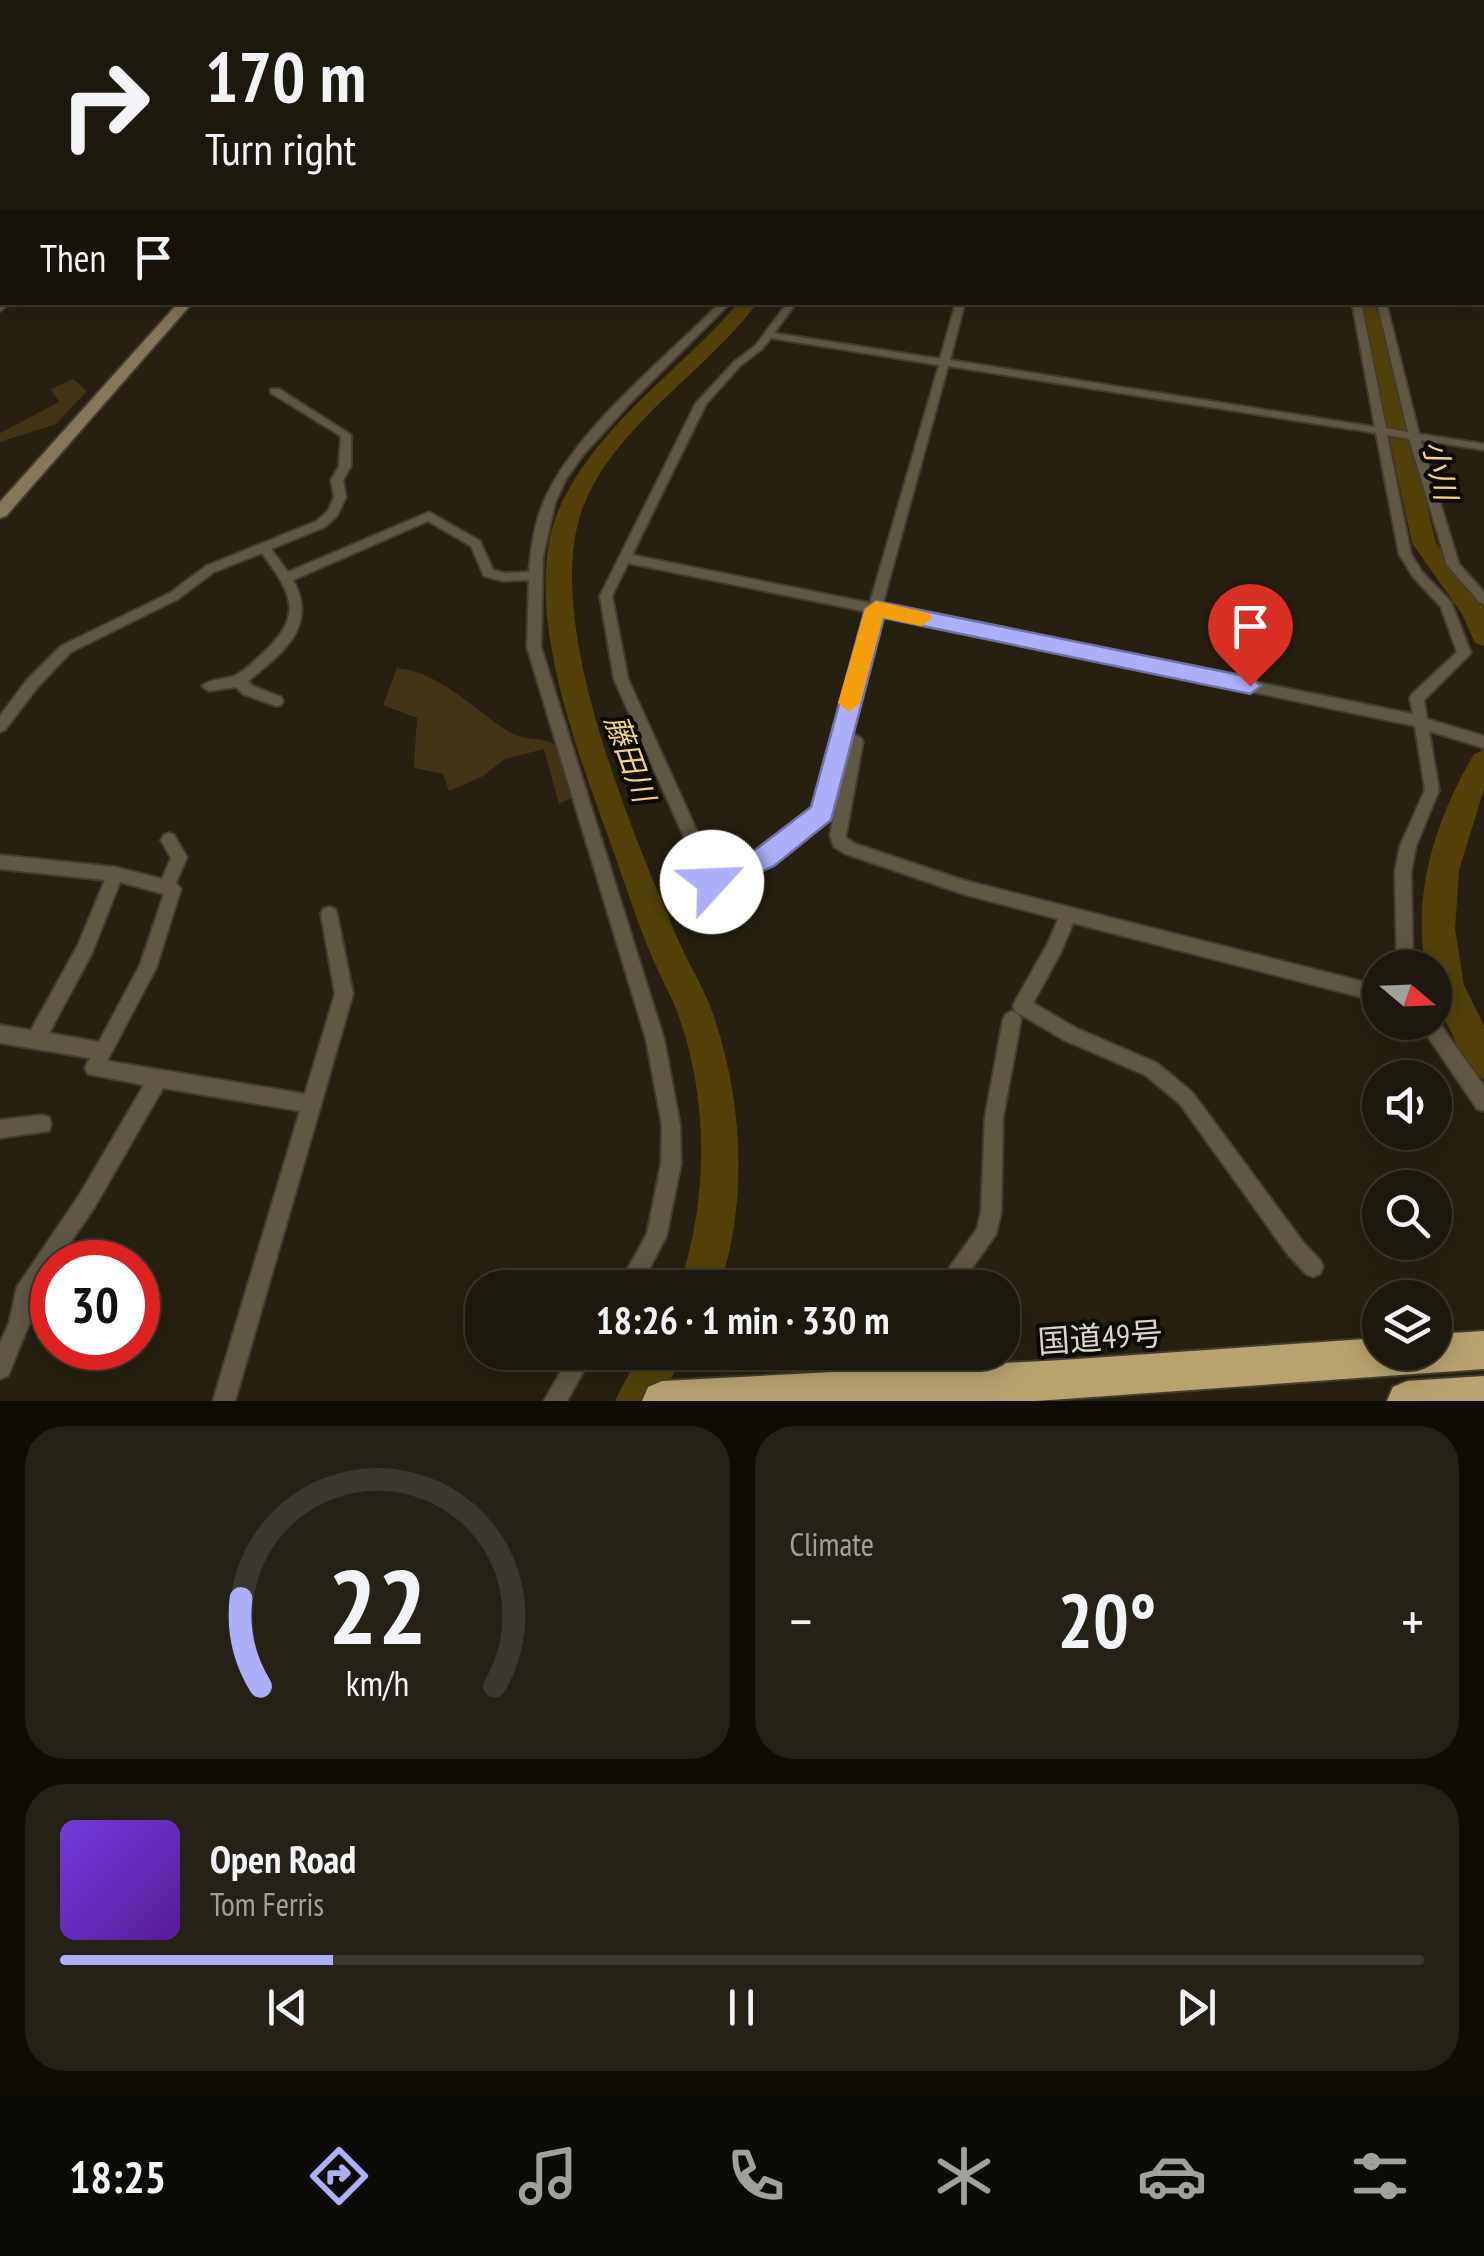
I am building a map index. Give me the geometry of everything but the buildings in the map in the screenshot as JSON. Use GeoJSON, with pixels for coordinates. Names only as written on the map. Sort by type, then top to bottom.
{"type":"FeatureCollection","features":[{"type":"Feature","properties":{"kind":"highway","name":"国道49号"},"geometry":{"type":"LineString","coordinates":[[675,1400],[1484,1350]]}},
{"type":"Feature","properties":{"kind":"highway"},"geometry":{"type":"LineString","coordinates":[[1407,1401],[1484,1396]]}},
{"type":"Feature","properties":{"kind":"street"},"geometry":{"type":"LineString","coordinates":[[0,512],[184,305]]}},
{"type":"Feature","properties":{"kind":"street"},"geometry":{"type":"LineString","coordinates":[[637,1270],[656,1237],[671,1164],[671,1125],[655,1039],[538,662],[533,576],[549,501],[572,461],[724,305]]}},
{"type":"Feature","properties":{"kind":"street"},"geometry":{"type":"LineString","coordinates":[[792,305],[768,335],[701,403],[606,596],[621,680],[712,882],[764,858],[822,813],[960,305]]}},
{"type":"Feature","properties":{"kind":"street"},"geometry":{"type":"LineString","coordinates":[[1357,305],[1405,554],[1418,575],[1448,604],[1464,653],[1417,698],[1432,790],[1408,846],[1402,872],[1404,950]]}},
{"type":"Feature","properties":{"kind":"street"},"geometry":{"type":"LineString","coordinates":[[1383,305],[1414,436],[1453,565],[1484,600]]}},
{"type":"Feature","properties":{"kind":"street"},"geometry":{"type":"LineString","coordinates":[[768,335],[1484,446]]}},
{"type":"Feature","properties":{"kind":"street"},"geometry":{"type":"LineString","coordinates":[[0,726],[31,684],[66,649],[174,596],[210,570],[312,530],[333,513],[340,497],[337,480],[346,466],[346,434],[314,410],[301,410],[275,391]]}},
{"type":"Feature","properties":{"kind":"street"},"geometry":{"type":"LineString","coordinates":[[288,577],[430,516],[476,544],[488,572],[504,577],[533,576]]}},
{"type":"Feature","properties":{"kind":"street"},"geometry":{"type":"LineString","coordinates":[[209,686],[239,681],[276,650],[296,625],[298,612],[288,577],[263,546]]}},
{"type":"Feature","properties":{"kind":"street"},"geometry":{"type":"LineString","coordinates":[[626,558],[1419,722],[1481,742]]}},
{"type":"Feature","properties":{"kind":"street"},"geometry":{"type":"LineString","coordinates":[[239,681],[248,690],[276,702]]}},
{"type":"Feature","properties":{"kind":"street"},"geometry":{"type":"LineString","coordinates":[[843,735],[856,742],[839,842],[963,887],[1362,989]]}},
{"type":"Feature","properties":{"kind":"street"},"geometry":{"type":"LineString","coordinates":[[166,887],[179,856],[169,840]]}},
{"type":"Feature","properties":{"kind":"street"},"geometry":{"type":"LineString","coordinates":[[0,862],[115,874],[173,889],[148,968],[94,1068],[313,1104]]}},
{"type":"Feature","properties":{"kind":"street"},"geometry":{"type":"LineString","coordinates":[[36,1039],[85,948],[115,874]]}},
{"type":"Feature","properties":{"kind":"street"},"geometry":{"type":"LineString","coordinates":[[224,1401],[344,994],[329,914]]}},
{"type":"Feature","properties":{"kind":"street"},"geometry":{"type":"LineString","coordinates":[[1068,914],[1022,1006],[1070,1034],[1151,1069],[1186,1098],[1296,1250],[1313,1266]]}},
{"type":"Feature","properties":{"kind":"street"},"geometry":{"type":"LineString","coordinates":[[959,1270],[986,1234],[992,1214],[994,1117],[1012,1020]]}},
{"type":"Feature","properties":{"kind":"street"},"geometry":{"type":"LineString","coordinates":[[0,1034],[102,1052]]}},
{"type":"Feature","properties":{"kind":"street"},"geometry":{"type":"LineString","coordinates":[[1441,1040],[1484,1102]]}},
{"type":"Feature","properties":{"kind":"street"},"geometry":{"type":"LineString","coordinates":[[0,1368],[19,1324],[24,1294],[87,1201],[158,1079]]}},
{"type":"Feature","properties":{"kind":"street"},"geometry":{"type":"LineString","coordinates":[[0,1129],[42,1124]]}},
{"type":"Feature","properties":{"kind":"street"},"geometry":{"type":"LineString","coordinates":[[555,1401],[573,1370]]}},
{"type":"Feature","properties":{"kind":"street"},"geometry":{"type":"LineString","coordinates":[[880,1389],[889,1370]]}},
{"type":"Feature","properties":{"kind":"shaded area"},"geometry":{"type":"Polygon","coordinates":[[[73,379],[87,391],[56,424],[0,442],[0,433],[59,402],[51,389],[73,379]]]}},
{"type":"Feature","properties":{"kind":"shaded area"},"geometry":{"type":"Polygon","coordinates":[[[397,668],[429,677],[511,733],[555,745],[572,798],[559,804],[544,749],[505,759],[483,776],[449,791],[443,774],[414,768],[417,718],[383,705],[397,668]]]}},
{"type":"Feature","properties":{"kind":"waterway","name":"藤田川"},"geometry":{"type":"LineString","coordinates":[[704,1270],[712,1249],[718,1205],[716,1101],[698,1020],[665,948],[594,758],[567,665],[558,573],[561,540],[574,501],[599,459],[656,394],[723,333],[746,305]]}},
{"type":"Feature","properties":{"kind":"waterway","name":"小川"},"geometry":{"type":"LineString","coordinates":[[1370,305],[1424,543],[1473,610],[1484,636]]}},
{"type":"Feature","properties":{"kind":"waterway","name":"小川"},"geometry":{"type":"LineString","coordinates":[[1484,762],[1459,812],[1439,900],[1441,958],[1447,985],[1484,1061]]}},
{"type":"Feature","properties":{"kind":"waterway","name":"藤田川"},"geometry":{"type":"LineString","coordinates":[[637,1401],[653,1370]]}},
{"type":"Feature","properties":{"kind":"slow traffic"},"geometry":{"type":"LineString","coordinates":[[849,703],[876,609],[922,618]]}},
{"type":"Feature","properties":{"kind":"route"},"geometry":{"type":"LineString","coordinates":[[712,882],[764,858],[822,813],[876,609],[1250,686]]}}]}
